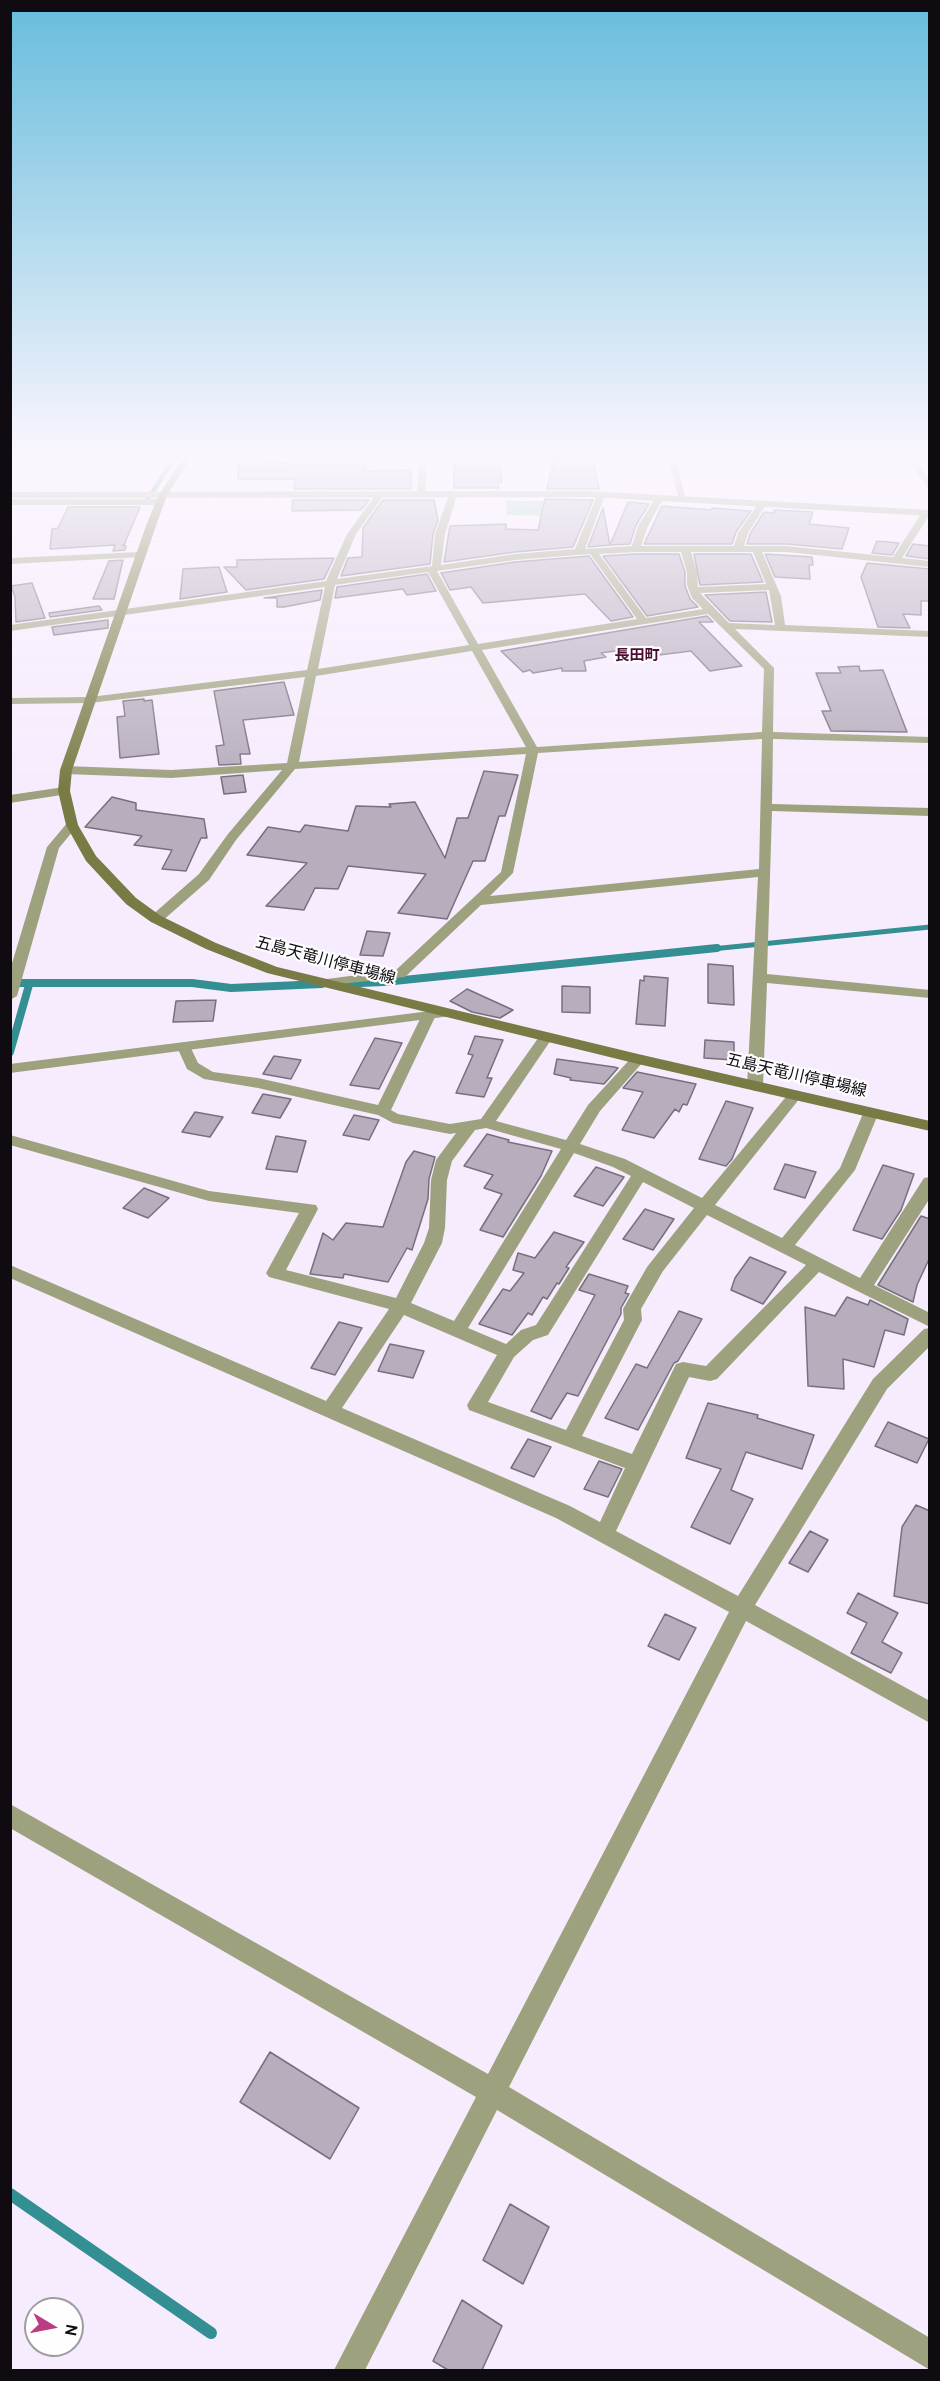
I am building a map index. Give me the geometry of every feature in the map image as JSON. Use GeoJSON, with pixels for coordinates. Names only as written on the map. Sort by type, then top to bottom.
{"type":"FeatureCollection","features":[{"type":"Feature","properties":{"kind":"main road","name":"五島天竜川停車場線"},"geometry":{"type":"LineString","coordinates":[[136,566],[66,770],[64,791],[72,825],[91,858],[104,875],[131,901],[156,919],[221,950],[273,970],[638,1059],[930,1126]]}},
{"type":"Feature","properties":{"kind":"street"},"geometry":{"type":"LineString","coordinates":[[156,919],[204,877],[232,837],[292,766],[331,581],[338,566]]}},
{"type":"Feature","properties":{"kind":"street"},"geometry":{"type":"LineString","coordinates":[[10,628],[331,581],[453,566]]}},
{"type":"Feature","properties":{"kind":"street"},"geometry":{"type":"LineString","coordinates":[[603,566],[644,622]]}},
{"type":"Feature","properties":{"kind":"street"},"geometry":{"type":"LineString","coordinates":[[690,566],[694,590],[709,611],[769,668],[765,872],[755,1086]]}},
{"type":"Feature","properties":{"kind":"street"},"geometry":{"type":"LineString","coordinates":[[763,566],[772,587],[780,628]]}},
{"type":"Feature","properties":{"kind":"street"},"geometry":{"type":"LineString","coordinates":[[334,985],[400,974],[507,873],[533,750],[474,649],[434,569]]}},
{"type":"Feature","properties":{"kind":"street"},"geometry":{"type":"LineString","coordinates":[[694,590],[772,587]]}},
{"type":"Feature","properties":{"kind":"street"},"geometry":{"type":"LineString","coordinates":[[10,701],[90,700],[312,673],[709,611]]}},
{"type":"Feature","properties":{"kind":"street"},"geometry":{"type":"LineString","coordinates":[[726,626],[930,634]]}},
{"type":"Feature","properties":{"kind":"street"},"geometry":{"type":"LineString","coordinates":[[66,770],[171,774],[768,735],[930,740]]}},
{"type":"Feature","properties":{"kind":"street"},"geometry":{"type":"LineString","coordinates":[[10,799],[64,791]]}},
{"type":"Feature","properties":{"kind":"street"},"geometry":{"type":"LineString","coordinates":[[767,807],[930,812]]}},
{"type":"Feature","properties":{"kind":"street"},"geometry":{"type":"LineString","coordinates":[[11,994],[53,847],[72,825]]}},
{"type":"Feature","properties":{"kind":"street"},"geometry":{"type":"LineString","coordinates":[[478,901],[765,872]]}},
{"type":"Feature","properties":{"kind":"street"},"geometry":{"type":"LineString","coordinates":[[760,978],[930,994]]}},
{"type":"Feature","properties":{"kind":"street"},"geometry":{"type":"LineString","coordinates":[[16,1069],[446,1013]]}},
{"type":"Feature","properties":{"kind":"street"},"geometry":{"type":"LineString","coordinates":[[383,1112],[429,1015]]}},
{"type":"Feature","properties":{"kind":"street"},"geometry":{"type":"LineString","coordinates":[[330,1410],[401,1306],[433,1243],[437,1228],[439,1180],[444,1160],[478,1125],[546,1037]]}},
{"type":"Feature","properties":{"kind":"street"},"geometry":{"type":"LineString","coordinates":[[184,1047],[192,1066],[208,1076],[258,1083],[383,1112],[393,1118],[450,1129],[478,1125],[570,1146],[619,1163],[930,1321]]}},
{"type":"Feature","properties":{"kind":"street"},"geometry":{"type":"LineString","coordinates":[[457,1331],[594,1108],[638,1059]]}},
{"type":"Feature","properties":{"kind":"street"},"geometry":{"type":"LineString","coordinates":[[570,1440],[633,1320],[632,1309],[656,1267],[795,1095]]}},
{"type":"Feature","properties":{"kind":"street"},"geometry":{"type":"LineString","coordinates":[[784,1247],[847,1170],[871,1112]]}},
{"type":"Feature","properties":{"kind":"street"},"geometry":{"type":"LineString","coordinates":[[10,1140],[209,1196],[310,1209],[275,1273],[401,1306],[508,1352]]}},
{"type":"Feature","properties":{"kind":"street"},"geometry":{"type":"LineString","coordinates":[[637,1464],[476,1405],[508,1352],[527,1335],[542,1330],[640,1174]]}},
{"type":"Feature","properties":{"kind":"street"},"geometry":{"type":"LineString","coordinates":[[863,1287],[930,1182]]}},
{"type":"Feature","properties":{"kind":"street"},"geometry":{"type":"LineString","coordinates":[[604,1534],[683,1369],[710,1374],[817,1264]]}},
{"type":"Feature","properties":{"kind":"street"},"geometry":{"type":"LineString","coordinates":[[10,1271],[563,1512],[930,1713]]}},
{"type":"Feature","properties":{"kind":"street"},"geometry":{"type":"LineString","coordinates":[[349,2370],[742,1608],[880,1384],[930,1334]]}},
{"type":"Feature","properties":{"kind":"street"},"geometry":{"type":"LineString","coordinates":[[10,1815],[493,2093],[930,2355]]}},
{"type":"Feature","properties":{"kind":"building"},"geometry":{"type":"Polygon","coordinates":[[[107,566],[122,566],[114,599],[93,599],[107,566]]]}},
{"type":"Feature","properties":{"kind":"building"},"geometry":{"type":"Polygon","coordinates":[[[330,566],[324,579],[246,590],[224,567],[330,566]]]}},
{"type":"Feature","properties":{"kind":"building"},"geometry":{"type":"Polygon","coordinates":[[[345,566],[414,566],[341,576],[345,566]]]}},
{"type":"Feature","properties":{"kind":"building"},"geometry":{"type":"Polygon","coordinates":[[[487,566],[596,566],[633,617],[611,621],[585,594],[483,603],[471,587],[450,590],[441,573],[487,566]]]}},
{"type":"Feature","properties":{"kind":"building"},"geometry":{"type":"Polygon","coordinates":[[[610,566],[683,566],[685,586],[690,599],[698,607],[647,616],[610,566]]]}},
{"type":"Feature","properties":{"kind":"building"},"geometry":{"type":"Polygon","coordinates":[[[696,566],[756,566],[763,582],[700,585],[696,566]]]}},
{"type":"Feature","properties":{"kind":"building"},"geometry":{"type":"Polygon","coordinates":[[[770,566],[809,566],[810,579],[775,577],[770,566]]]}},
{"type":"Feature","properties":{"kind":"building"},"geometry":{"type":"Polygon","coordinates":[[[866,566],[930,569],[930,601],[921,601],[921,615],[903,614],[910,628],[878,627],[861,577],[866,566]]]}},
{"type":"Feature","properties":{"kind":"building"},"geometry":{"type":"Polygon","coordinates":[[[219,567],[227,592],[180,599],[183,569],[219,567]]]}},
{"type":"Feature","properties":{"kind":"building"},"geometry":{"type":"Polygon","coordinates":[[[427,574],[436,591],[407,595],[403,589],[335,598],[337,587],[427,574]]]}},
{"type":"Feature","properties":{"kind":"building"},"geometry":{"type":"Polygon","coordinates":[[[32,583],[45,618],[16,622],[15,597],[11,586],[32,583]]]}},
{"type":"Feature","properties":{"kind":"building"},"geometry":{"type":"Polygon","coordinates":[[[322,590],[320,600],[284,607],[277,607],[277,598],[264,598],[322,590]]]}},
{"type":"Feature","properties":{"kind":"building"},"geometry":{"type":"Polygon","coordinates":[[[766,592],[772,622],[730,621],[705,595],[766,592]]]}},
{"type":"Feature","properties":{"kind":"building"},"geometry":{"type":"Polygon","coordinates":[[[99,606],[102,610],[50,617],[49,613],[99,606]]]}},
{"type":"Feature","properties":{"kind":"building"},"geometry":{"type":"Polygon","coordinates":[[[707,616],[713,622],[699,622],[742,666],[710,671],[691,651],[659,655],[649,646],[601,653],[606,657],[584,661],[586,671],[562,671],[562,668],[533,673],[530,670],[523,672],[501,651],[707,616]]]}},
{"type":"Feature","properties":{"kind":"building"},"geometry":{"type":"Polygon","coordinates":[[[108,620],[108,628],[54,635],[52,627],[108,620]]]}},
{"type":"Feature","properties":{"kind":"building"},"geometry":{"type":"Polygon","coordinates":[[[859,666],[860,671],[883,670],[907,732],[831,731],[822,711],[831,711],[816,673],[841,673],[838,667],[859,666]]]}},
{"type":"Feature","properties":{"kind":"building"},"geometry":{"type":"Polygon","coordinates":[[[284,682],[294,715],[243,720],[250,754],[240,754],[241,764],[219,765],[216,746],[224,745],[214,691],[284,682]]]}},
{"type":"Feature","properties":{"kind":"building"},"geometry":{"type":"Polygon","coordinates":[[[144,699],[144,701],[152,700],[159,754],[120,758],[117,717],[125,716],[123,701],[144,699]]]}},
{"type":"Feature","properties":{"kind":"building"},"geometry":{"type":"Polygon","coordinates":[[[484,771],[518,775],[505,816],[499,816],[485,861],[473,861],[447,919],[398,913],[426,874],[348,866],[338,889],[315,888],[304,910],[266,906],[307,863],[247,855],[268,827],[300,832],[305,825],[348,831],[356,806],[391,807],[389,804],[415,802],[445,858],[457,818],[468,818],[484,771]]]}},
{"type":"Feature","properties":{"kind":"building"},"geometry":{"type":"Polygon","coordinates":[[[243,775],[246,792],[224,794],[221,777],[243,775]]]}},
{"type":"Feature","properties":{"kind":"building"},"geometry":{"type":"Polygon","coordinates":[[[112,797],[136,803],[136,810],[204,819],[207,838],[201,838],[186,871],[162,869],[172,850],[134,845],[142,836],[85,827],[112,797]]]}},
{"type":"Feature","properties":{"kind":"building"},"geometry":{"type":"Polygon","coordinates":[[[367,931],[390,933],[383,956],[360,955],[367,931]]]}},
{"type":"Feature","properties":{"kind":"building"},"geometry":{"type":"Polygon","coordinates":[[[708,964],[733,966],[734,1005],[708,1003],[708,964]]]}},
{"type":"Feature","properties":{"kind":"building"},"geometry":{"type":"Polygon","coordinates":[[[644,976],[668,978],[665,1026],[636,1024],[640,980],[644,981],[644,976]]]}},
{"type":"Feature","properties":{"kind":"building"},"geometry":{"type":"Polygon","coordinates":[[[562,986],[590,987],[590,1013],[562,1012],[562,986]]]}},
{"type":"Feature","properties":{"kind":"building"},"geometry":{"type":"Polygon","coordinates":[[[467,989],[513,1010],[500,1018],[472,1012],[450,1001],[467,989]]]}},
{"type":"Feature","properties":{"kind":"building"},"geometry":{"type":"Polygon","coordinates":[[[216,1000],[213,1021],[173,1022],[176,1001],[216,1000]]]}},
{"type":"Feature","properties":{"kind":"building"},"geometry":{"type":"Polygon","coordinates":[[[475,1036],[503,1040],[487,1078],[492,1078],[484,1097],[456,1093],[473,1055],[468,1054],[475,1036]]]}},
{"type":"Feature","properties":{"kind":"building"},"geometry":{"type":"Polygon","coordinates":[[[375,1038],[402,1043],[379,1089],[350,1085],[375,1038]]]}},
{"type":"Feature","properties":{"kind":"building"},"geometry":{"type":"Polygon","coordinates":[[[705,1040],[734,1042],[734,1060],[704,1058],[705,1040]]]}},
{"type":"Feature","properties":{"kind":"building"},"geometry":{"type":"Polygon","coordinates":[[[274,1056],[301,1060],[291,1079],[263,1074],[274,1056]]]}},
{"type":"Feature","properties":{"kind":"building"},"geometry":{"type":"Polygon","coordinates":[[[557,1059],[618,1068],[604,1084],[570,1080],[571,1078],[554,1074],[557,1059]]]}},
{"type":"Feature","properties":{"kind":"building"},"geometry":{"type":"Polygon","coordinates":[[[637,1072],[696,1084],[687,1105],[683,1104],[679,1112],[675,1109],[654,1138],[622,1130],[643,1092],[623,1088],[637,1072]]]}},
{"type":"Feature","properties":{"kind":"building"},"geometry":{"type":"Polygon","coordinates":[[[263,1094],[291,1099],[280,1118],[252,1113],[263,1094]]]}},
{"type":"Feature","properties":{"kind":"building"},"geometry":{"type":"Polygon","coordinates":[[[726,1101],[753,1108],[732,1159],[726,1166],[699,1159],[726,1101]]]}},
{"type":"Feature","properties":{"kind":"building"},"geometry":{"type":"Polygon","coordinates":[[[195,1112],[223,1117],[210,1137],[182,1132],[195,1112]]]}},
{"type":"Feature","properties":{"kind":"building"},"geometry":{"type":"Polygon","coordinates":[[[354,1115],[379,1120],[369,1140],[343,1135],[354,1115]]]}},
{"type":"Feature","properties":{"kind":"building"},"geometry":{"type":"Polygon","coordinates":[[[487,1134],[509,1140],[508,1142],[552,1151],[541,1176],[503,1237],[480,1230],[502,1194],[484,1188],[493,1175],[464,1166],[487,1134]]]}},
{"type":"Feature","properties":{"kind":"building"},"geometry":{"type":"Polygon","coordinates":[[[276,1136],[306,1141],[297,1172],[266,1169],[276,1136]]]}},
{"type":"Feature","properties":{"kind":"building"},"geometry":{"type":"Polygon","coordinates":[[[414,1151],[435,1157],[429,1179],[428,1199],[412,1250],[407,1248],[388,1282],[344,1274],[343,1278],[310,1274],[323,1233],[333,1240],[346,1223],[383,1227],[406,1162],[414,1151]]]}},
{"type":"Feature","properties":{"kind":"building"},"geometry":{"type":"Polygon","coordinates":[[[785,1164],[816,1172],[805,1198],[774,1189],[785,1164]]]}},
{"type":"Feature","properties":{"kind":"building"},"geometry":{"type":"Polygon","coordinates":[[[883,1165],[914,1174],[901,1210],[882,1239],[853,1230],[883,1165]]]}},
{"type":"Feature","properties":{"kind":"building"},"geometry":{"type":"Polygon","coordinates":[[[596,1167],[624,1177],[603,1206],[574,1196],[596,1167]]]}},
{"type":"Feature","properties":{"kind":"building"},"geometry":{"type":"Polygon","coordinates":[[[144,1188],[169,1198],[148,1218],[123,1208],[144,1188]]]}},
{"type":"Feature","properties":{"kind":"building"},"geometry":{"type":"Polygon","coordinates":[[[645,1209],[674,1219],[653,1250],[623,1239],[645,1209]]]}},
{"type":"Feature","properties":{"kind":"building"},"geometry":{"type":"Polygon","coordinates":[[[921,1216],[930,1219],[930,1257],[917,1285],[913,1302],[878,1285],[921,1216]]]}},
{"type":"Feature","properties":{"kind":"building"},"geometry":{"type":"Polygon","coordinates":[[[554,1232],[584,1242],[566,1267],[569,1268],[559,1284],[557,1283],[547,1299],[543,1297],[532,1315],[528,1313],[512,1335],[479,1324],[503,1289],[510,1291],[524,1273],[513,1270],[518,1253],[535,1258],[554,1232]]]}},
{"type":"Feature","properties":{"kind":"building"},"geometry":{"type":"Polygon","coordinates":[[[750,1257],[786,1272],[763,1304],[731,1290],[735,1278],[750,1257]]]}},
{"type":"Feature","properties":{"kind":"building"},"geometry":{"type":"Polygon","coordinates":[[[589,1274],[628,1286],[625,1293],[629,1294],[578,1396],[567,1393],[551,1419],[531,1411],[595,1295],[579,1290],[589,1274]]]}},
{"type":"Feature","properties":{"kind":"building"},"geometry":{"type":"Polygon","coordinates":[[[847,1297],[868,1305],[870,1300],[908,1319],[904,1335],[885,1330],[874,1367],[843,1359],[844,1389],[808,1386],[805,1307],[835,1316],[847,1297]]]}},
{"type":"Feature","properties":{"kind":"building"},"geometry":{"type":"Polygon","coordinates":[[[679,1311],[702,1319],[678,1361],[674,1363],[638,1430],[605,1418],[636,1364],[647,1368],[679,1311]]]}},
{"type":"Feature","properties":{"kind":"building"},"geometry":{"type":"Polygon","coordinates":[[[339,1322],[362,1328],[335,1375],[311,1368],[339,1322]]]}},
{"type":"Feature","properties":{"kind":"building"},"geometry":{"type":"Polygon","coordinates":[[[390,1344],[424,1351],[413,1378],[378,1371],[390,1344]]]}},
{"type":"Feature","properties":{"kind":"building"},"geometry":{"type":"Polygon","coordinates":[[[708,1403],[758,1415],[757,1418],[814,1435],[802,1469],[746,1452],[731,1490],[753,1499],[730,1544],[691,1527],[721,1469],[686,1458],[708,1403]]]}},
{"type":"Feature","properties":{"kind":"building"},"geometry":{"type":"Polygon","coordinates":[[[888,1422],[929,1439],[917,1463],[875,1446],[888,1422]]]}},
{"type":"Feature","properties":{"kind":"building"},"geometry":{"type":"Polygon","coordinates":[[[528,1439],[551,1447],[534,1477],[511,1468],[528,1439]]]}},
{"type":"Feature","properties":{"kind":"building"},"geometry":{"type":"Polygon","coordinates":[[[599,1461],[622,1469],[608,1497],[584,1489],[599,1461]]]}},
{"type":"Feature","properties":{"kind":"building"},"geometry":{"type":"Polygon","coordinates":[[[916,1505],[930,1511],[930,1604],[894,1596],[902,1527],[916,1505]]]}},
{"type":"Feature","properties":{"kind":"building"},"geometry":{"type":"Polygon","coordinates":[[[810,1531],[828,1540],[808,1572],[789,1563],[810,1531]]]}},
{"type":"Feature","properties":{"kind":"building"},"geometry":{"type":"Polygon","coordinates":[[[858,1593],[898,1613],[882,1642],[902,1653],[891,1673],[851,1653],[867,1623],[847,1613],[858,1593]]]}},
{"type":"Feature","properties":{"kind":"building"},"geometry":{"type":"Polygon","coordinates":[[[665,1614],[696,1628],[679,1660],[648,1646],[665,1614]]]}},
{"type":"Feature","properties":{"kind":"building"},"geometry":{"type":"Polygon","coordinates":[[[270,2052],[359,2108],[330,2159],[240,2102],[270,2052]]]}},
{"type":"Feature","properties":{"kind":"building"},"geometry":{"type":"Polygon","coordinates":[[[510,2204],[549,2227],[523,2284],[483,2260],[510,2204]]]}},
{"type":"Feature","properties":{"kind":"building"},"geometry":{"type":"Polygon","coordinates":[[[462,2300],[502,2326],[482,2370],[448,2370],[433,2361],[462,2300]]]}},
{"type":"Feature","properties":{"kind":"waterway"},"geometry":{"type":"LineString","coordinates":[[702,950],[930,927]]}},
{"type":"Feature","properties":{"kind":"waterway"},"geometry":{"type":"LineString","coordinates":[[337,984],[384,982],[717,948]]}},
{"type":"Feature","properties":{"kind":"waterway"},"geometry":{"type":"LineString","coordinates":[[10,983],[192,983],[231,988],[322,984]]}},
{"type":"Feature","properties":{"kind":"waterway"},"geometry":{"type":"LineString","coordinates":[[10,1052],[29,985]]}},
{"type":"Feature","properties":{"kind":"waterway"},"geometry":{"type":"LineString","coordinates":[[10,2194],[211,2333]]}},
{"type":"Feature","properties":{"kind":"district","name":"長田町"},"geometry":{"type":"Point","coordinates":[637,657]}}]}
